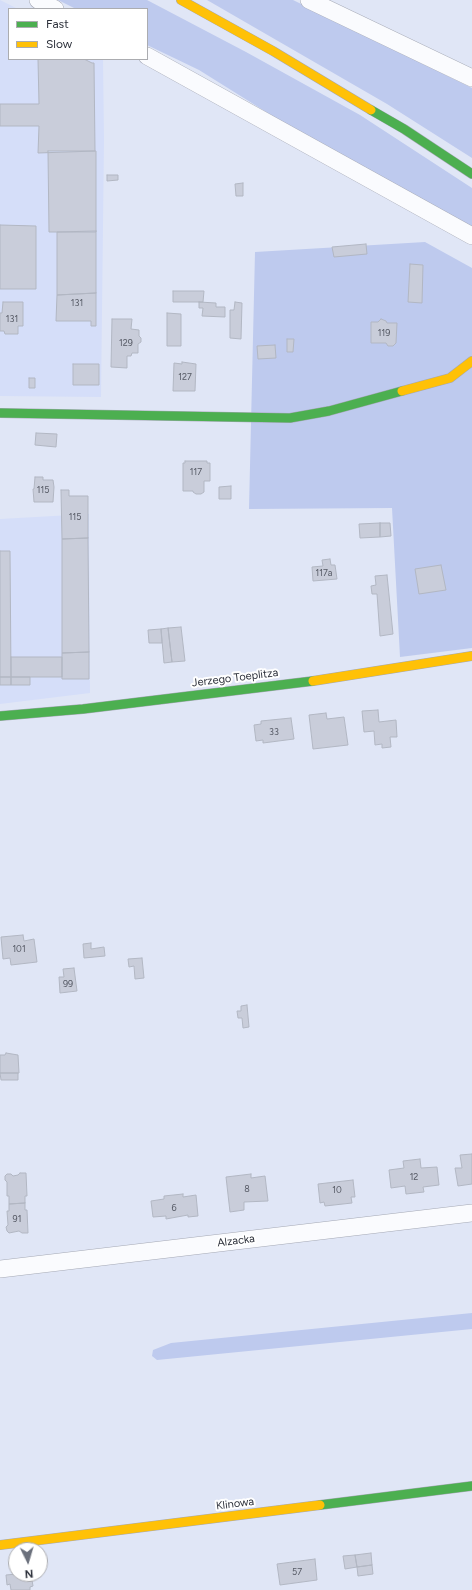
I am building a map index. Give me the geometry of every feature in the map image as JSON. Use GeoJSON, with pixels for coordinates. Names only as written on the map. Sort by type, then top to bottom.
{"type":"FeatureCollection","features":[{"type":"Feature","properties":{"kind":"street"},"geometry":{"type":"LineString","coordinates":[[38,0],[54,8]]}},
{"type":"Feature","properties":{"kind":"street"},"geometry":{"type":"LineString","coordinates":[[181,0],[323,80],[472,174]]}},
{"type":"Feature","properties":{"kind":"street"},"geometry":{"type":"LineString","coordinates":[[309,0],[472,78]]}},
{"type":"Feature","properties":{"kind":"street"},"geometry":{"type":"LineString","coordinates":[[148,57],[472,236]]}},
{"type":"Feature","properties":{"kind":"street"},"geometry":{"type":"LineString","coordinates":[[0,413],[290,418],[329,411],[450,378],[472,361]]}},
{"type":"Feature","properties":{"kind":"street","name":"Jerzego Toeplitza"},"geometry":{"type":"LineString","coordinates":[[0,716],[83,709],[310,681],[472,656]]}},
{"type":"Feature","properties":{"kind":"street","name":"Alzacka"},"geometry":{"type":"LineString","coordinates":[[0,1269],[472,1213]]}},
{"type":"Feature","properties":{"kind":"street","name":"Klinowa"},"geometry":{"type":"LineString","coordinates":[[0,1545],[472,1486]]}},
{"type":"Feature","properties":{"kind":"shaded area"},"geometry":{"type":"Polygon","coordinates":[[[0,0],[16,8],[8,8],[8,60],[103,60],[104,140],[101,397],[0,396],[0,0]]]}},
{"type":"Feature","properties":{"kind":"shaded area"},"geometry":{"type":"Polygon","coordinates":[[[58,0],[147,0],[246,52],[360,115],[472,188],[472,228],[295,130],[199,70],[148,45],[148,8],[74,8],[58,0]]]}},
{"type":"Feature","properties":{"kind":"shaded area"},"geometry":{"type":"Polygon","coordinates":[[[207,0],[293,0],[472,88],[472,158],[387,104],[207,0]]]}},
{"type":"Feature","properties":{"kind":"shaded area"},"geometry":{"type":"Polygon","coordinates":[[[425,242],[472,268],[472,648],[400,657],[392,508],[249,509],[255,252],[425,242]]]}},
{"type":"Feature","properties":{"kind":"shaded area"},"geometry":{"type":"Polygon","coordinates":[[[89,514],[90,693],[0,704],[0,519],[89,514]]]}},
{"type":"Feature","properties":{"kind":"shaded area"},"geometry":{"type":"Polygon","coordinates":[[[472,1313],[472,1329],[157,1360],[152,1356],[153,1350],[171,1343],[472,1313]]]}},
{"type":"Feature","properties":{"kind":"building"},"geometry":{"type":"Polygon","coordinates":[[[38,60],[86,60],[94,63],[95,151],[38,153],[39,126],[0,126],[0,104],[39,104],[38,60]]]}},
{"type":"Feature","properties":{"kind":"building"},"geometry":{"type":"Polygon","coordinates":[[[48,151],[96,151],[96,232],[49,232],[48,151]]]}},
{"type":"Feature","properties":{"kind":"building"},"geometry":{"type":"Polygon","coordinates":[[[107,175],[118,175],[118,180],[107,181],[107,175]]]}},
{"type":"Feature","properties":{"kind":"building"},"geometry":{"type":"Polygon","coordinates":[[[243,183],[243,196],[236,196],[235,184],[243,183]]]}},
{"type":"Feature","properties":{"kind":"building"},"geometry":{"type":"Polygon","coordinates":[[[0,225],[36,226],[36,289],[0,289],[0,225]]]}},
{"type":"Feature","properties":{"kind":"building"},"geometry":{"type":"Polygon","coordinates":[[[96,231],[96,293],[57,295],[57,232],[96,231]]]}},
{"type":"Feature","properties":{"kind":"building"},"geometry":{"type":"Polygon","coordinates":[[[366,244],[367,254],[334,257],[332,247],[366,244]]]}},
{"type":"Feature","properties":{"kind":"building"},"geometry":{"type":"Polygon","coordinates":[[[410,264],[423,265],[422,303],[408,302],[410,264]]]}},
{"type":"Feature","properties":{"kind":"building"},"geometry":{"type":"Polygon","coordinates":[[[173,291],[204,291],[203,302],[173,302],[173,291]]]}},
{"type":"Feature","properties":{"kind":"building"},"geometry":{"type":"Polygon","coordinates":[[[96,293],[96,326],[91,326],[91,321],[56,321],[57,295],[96,293]]]}},
{"type":"Feature","properties":{"kind":"building"},"geometry":{"type":"Polygon","coordinates":[[[3,302],[23,302],[23,326],[18,326],[18,334],[5,334],[4,331],[0,331],[0,313],[2,313],[3,302]]]}},
{"type":"Feature","properties":{"kind":"building"},"geometry":{"type":"Polygon","coordinates":[[[199,302],[216,303],[216,307],[225,307],[225,317],[202,316],[203,308],[199,308],[199,302]]]}},
{"type":"Feature","properties":{"kind":"building"},"geometry":{"type":"Polygon","coordinates":[[[235,302],[242,303],[241,339],[230,338],[230,310],[234,310],[235,302]]]}},
{"type":"Feature","properties":{"kind":"building"},"geometry":{"type":"Polygon","coordinates":[[[167,313],[181,314],[181,346],[167,346],[167,313]]]}},
{"type":"Feature","properties":{"kind":"building"},"geometry":{"type":"Polygon","coordinates":[[[112,319],[132,319],[131,329],[139,330],[141,342],[138,344],[138,353],[132,353],[131,356],[127,356],[127,368],[111,367],[112,319]]]}},
{"type":"Feature","properties":{"kind":"building"},"geometry":{"type":"Polygon","coordinates":[[[381,319],[387,323],[397,323],[396,343],[393,346],[388,346],[386,343],[371,343],[371,322],[378,322],[381,319]]]}},
{"type":"Feature","properties":{"kind":"building"},"geometry":{"type":"Polygon","coordinates":[[[287,339],[294,339],[293,352],[287,352],[287,339]]]}},
{"type":"Feature","properties":{"kind":"building"},"geometry":{"type":"Polygon","coordinates":[[[275,345],[276,358],[258,359],[257,346],[275,345]]]}},
{"type":"Feature","properties":{"kind":"building"},"geometry":{"type":"Polygon","coordinates":[[[182,362],[196,364],[195,391],[173,391],[174,363],[182,364],[182,362]]]}},
{"type":"Feature","properties":{"kind":"building"},"geometry":{"type":"Polygon","coordinates":[[[73,364],[99,364],[99,385],[73,385],[73,364]]]}},
{"type":"Feature","properties":{"kind":"building"},"geometry":{"type":"Polygon","coordinates":[[[29,378],[35,378],[35,388],[29,388],[29,378]]]}},
{"type":"Feature","properties":{"kind":"building"},"geometry":{"type":"Polygon","coordinates":[[[36,433],[57,434],[56,447],[35,445],[36,433]]]}},
{"type":"Feature","properties":{"kind":"building"},"geometry":{"type":"Polygon","coordinates":[[[185,461],[207,461],[207,463],[210,463],[210,481],[204,481],[204,492],[201,494],[196,494],[193,491],[183,491],[183,463],[185,463],[185,461]]]}},
{"type":"Feature","properties":{"kind":"building"},"geometry":{"type":"Polygon","coordinates":[[[35,477],[43,477],[43,480],[53,480],[53,502],[34,502],[33,489],[35,477]]]}},
{"type":"Feature","properties":{"kind":"building"},"geometry":{"type":"Polygon","coordinates":[[[231,486],[231,499],[219,499],[219,487],[231,486]]]}},
{"type":"Feature","properties":{"kind":"building"},"geometry":{"type":"Polygon","coordinates":[[[61,490],[69,490],[69,496],[88,496],[88,538],[62,539],[61,490]]]}},
{"type":"Feature","properties":{"kind":"building"},"geometry":{"type":"Polygon","coordinates":[[[380,523],[390,523],[391,536],[380,537],[380,523]]]}},
{"type":"Feature","properties":{"kind":"building"},"geometry":{"type":"Polygon","coordinates":[[[380,523],[380,537],[360,538],[359,524],[380,523]]]}},
{"type":"Feature","properties":{"kind":"building"},"geometry":{"type":"Polygon","coordinates":[[[88,538],[89,652],[62,653],[62,539],[88,538]]]}},
{"type":"Feature","properties":{"kind":"building"},"geometry":{"type":"Polygon","coordinates":[[[0,551],[10,551],[11,677],[0,677],[0,551]]]}},
{"type":"Feature","properties":{"kind":"building"},"geometry":{"type":"Polygon","coordinates":[[[330,559],[331,565],[335,565],[337,579],[313,581],[312,567],[323,566],[322,560],[330,559]]]}},
{"type":"Feature","properties":{"kind":"building"},"geometry":{"type":"Polygon","coordinates":[[[441,565],[446,590],[419,594],[415,569],[441,565]]]}},
{"type":"Feature","properties":{"kind":"building"},"geometry":{"type":"Polygon","coordinates":[[[387,575],[393,634],[380,636],[377,594],[372,594],[371,586],[376,585],[375,576],[387,575]]]}},
{"type":"Feature","properties":{"kind":"building"},"geometry":{"type":"Polygon","coordinates":[[[181,627],[185,661],[172,662],[168,628],[181,627]]]}},
{"type":"Feature","properties":{"kind":"building"},"geometry":{"type":"Polygon","coordinates":[[[168,628],[172,662],[164,663],[161,629],[168,628]]]}},
{"type":"Feature","properties":{"kind":"building"},"geometry":{"type":"Polygon","coordinates":[[[161,629],[162,643],[149,643],[148,630],[161,629]]]}},
{"type":"Feature","properties":{"kind":"building"},"geometry":{"type":"Polygon","coordinates":[[[89,652],[89,679],[62,679],[62,653],[89,652]]]}},
{"type":"Feature","properties":{"kind":"building"},"geometry":{"type":"Polygon","coordinates":[[[11,657],[62,657],[62,677],[11,677],[11,657]]]}},
{"type":"Feature","properties":{"kind":"building"},"geometry":{"type":"Polygon","coordinates":[[[0,677],[11,677],[11,685],[0,685],[0,677]]]}},
{"type":"Feature","properties":{"kind":"building"},"geometry":{"type":"Polygon","coordinates":[[[11,677],[30,677],[30,685],[11,685],[11,677]]]}},
{"type":"Feature","properties":{"kind":"building"},"geometry":{"type":"Polygon","coordinates":[[[378,710],[379,722],[396,720],[397,737],[390,737],[391,747],[382,748],[382,744],[375,745],[374,731],[364,732],[362,711],[378,710]]]}},
{"type":"Feature","properties":{"kind":"building"},"geometry":{"type":"Polygon","coordinates":[[[326,713],[327,719],[344,717],[348,745],[313,749],[309,715],[326,713]]]}},
{"type":"Feature","properties":{"kind":"building"},"geometry":{"type":"Polygon","coordinates":[[[291,718],[294,739],[263,743],[263,740],[256,741],[254,725],[261,724],[261,721],[291,718]]]}},
{"type":"Feature","properties":{"kind":"building"},"geometry":{"type":"Polygon","coordinates":[[[23,935],[24,941],[34,939],[37,962],[11,965],[10,958],[3,959],[1,937],[23,935]]]}},
{"type":"Feature","properties":{"kind":"building"},"geometry":{"type":"Polygon","coordinates":[[[91,943],[91,949],[104,947],[105,956],[84,958],[83,944],[91,943]]]}},
{"type":"Feature","properties":{"kind":"building"},"geometry":{"type":"Polygon","coordinates":[[[142,958],[144,978],[135,979],[134,966],[129,967],[128,959],[142,958]]]}},
{"type":"Feature","properties":{"kind":"building"},"geometry":{"type":"Polygon","coordinates":[[[74,968],[77,991],[60,993],[59,977],[64,977],[63,969],[74,968]]]}},
{"type":"Feature","properties":{"kind":"building"},"geometry":{"type":"Polygon","coordinates":[[[247,1005],[249,1027],[243,1028],[242,1018],[238,1018],[237,1011],[241,1011],[241,1006],[247,1005]]]}},
{"type":"Feature","properties":{"kind":"building"},"geometry":{"type":"Polygon","coordinates":[[[6,1053],[18,1055],[19,1073],[0,1073],[0,1055],[5,1055],[6,1053]]]}},
{"type":"Feature","properties":{"kind":"building"},"geometry":{"type":"Polygon","coordinates":[[[0,1073],[18,1073],[18,1080],[1,1080],[0,1073]]]}},
{"type":"Feature","properties":{"kind":"building"},"geometry":{"type":"Polygon","coordinates":[[[472,1154],[472,1184],[458,1186],[455,1168],[462,1168],[460,1155],[472,1154]]]}},
{"type":"Feature","properties":{"kind":"building"},"geometry":{"type":"Polygon","coordinates":[[[420,1159],[421,1168],[437,1167],[439,1185],[423,1187],[424,1192],[406,1194],[405,1186],[391,1188],[389,1170],[404,1168],[403,1161],[420,1159]]]}},
{"type":"Feature","properties":{"kind":"building"},"geometry":{"type":"Polygon","coordinates":[[[20,1173],[26,1173],[27,1196],[25,1196],[25,1203],[9,1204],[5,1176],[7,1174],[11,1174],[13,1176],[18,1175],[20,1173]]]}},
{"type":"Feature","properties":{"kind":"building"},"geometry":{"type":"Polygon","coordinates":[[[251,1174],[251,1178],[265,1176],[268,1201],[244,1202],[244,1210],[230,1212],[226,1177],[251,1174]]]}},
{"type":"Feature","properties":{"kind":"building"},"geometry":{"type":"Polygon","coordinates":[[[353,1180],[355,1197],[351,1197],[352,1203],[325,1206],[324,1202],[320,1203],[318,1184],[353,1180]]]}},
{"type":"Feature","properties":{"kind":"building"},"geometry":{"type":"Polygon","coordinates":[[[183,1194],[183,1197],[196,1195],[198,1216],[188,1217],[188,1215],[166,1219],[166,1216],[153,1217],[151,1201],[164,1199],[164,1196],[183,1194]]]}},
{"type":"Feature","properties":{"kind":"building"},"geometry":{"type":"Polygon","coordinates":[[[25,1203],[25,1210],[27,1210],[28,1233],[22,1233],[19,1231],[9,1233],[6,1227],[8,1225],[7,1211],[9,1211],[9,1204],[25,1203]]]}},
{"type":"Feature","properties":{"kind":"building"},"geometry":{"type":"Polygon","coordinates":[[[371,1553],[372,1565],[357,1567],[355,1555],[371,1553]]]}},
{"type":"Feature","properties":{"kind":"building"},"geometry":{"type":"Polygon","coordinates":[[[355,1555],[357,1567],[345,1569],[343,1556],[355,1555]]]}},
{"type":"Feature","properties":{"kind":"building"},"geometry":{"type":"Polygon","coordinates":[[[315,1559],[317,1580],[280,1585],[277,1564],[315,1559]]]}},
{"type":"Feature","properties":{"kind":"building"},"geometry":{"type":"Polygon","coordinates":[[[372,1565],[373,1574],[358,1576],[357,1567],[372,1565]]]}},
{"type":"Feature","properties":{"kind":"building"},"geometry":{"type":"Polygon","coordinates":[[[6,1575],[8,1575],[8,1582],[32,1582],[33,1586],[30,1587],[30,1590],[11,1590],[10,1584],[7,1585],[6,1575]]]}},
{"type":"Feature","properties":{"kind":"traffic: fast"},"geometry":{"type":"LineString","coordinates":[[371,110],[404,129],[472,174]]}},
{"type":"Feature","properties":{"kind":"traffic: fast"},"geometry":{"type":"LineString","coordinates":[[0,413],[290,418],[329,411],[402,391]]}},
{"type":"Feature","properties":{"kind":"traffic: fast"},"geometry":{"type":"LineString","coordinates":[[0,716],[83,709],[313,681]]}},
{"type":"Feature","properties":{"kind":"traffic: fast"},"geometry":{"type":"LineString","coordinates":[[320,1505],[472,1486]]}},
{"type":"Feature","properties":{"kind":"traffic: slow"},"geometry":{"type":"LineString","coordinates":[[181,0],[273,51],[371,110]]}},
{"type":"Feature","properties":{"kind":"traffic: slow"},"geometry":{"type":"LineString","coordinates":[[402,391],[450,378],[472,361]]}},
{"type":"Feature","properties":{"kind":"traffic: slow"},"geometry":{"type":"LineString","coordinates":[[313,681],[472,656]]}},
{"type":"Feature","properties":{"kind":"traffic: slow"},"geometry":{"type":"LineString","coordinates":[[0,1545],[320,1505]]}}]}
